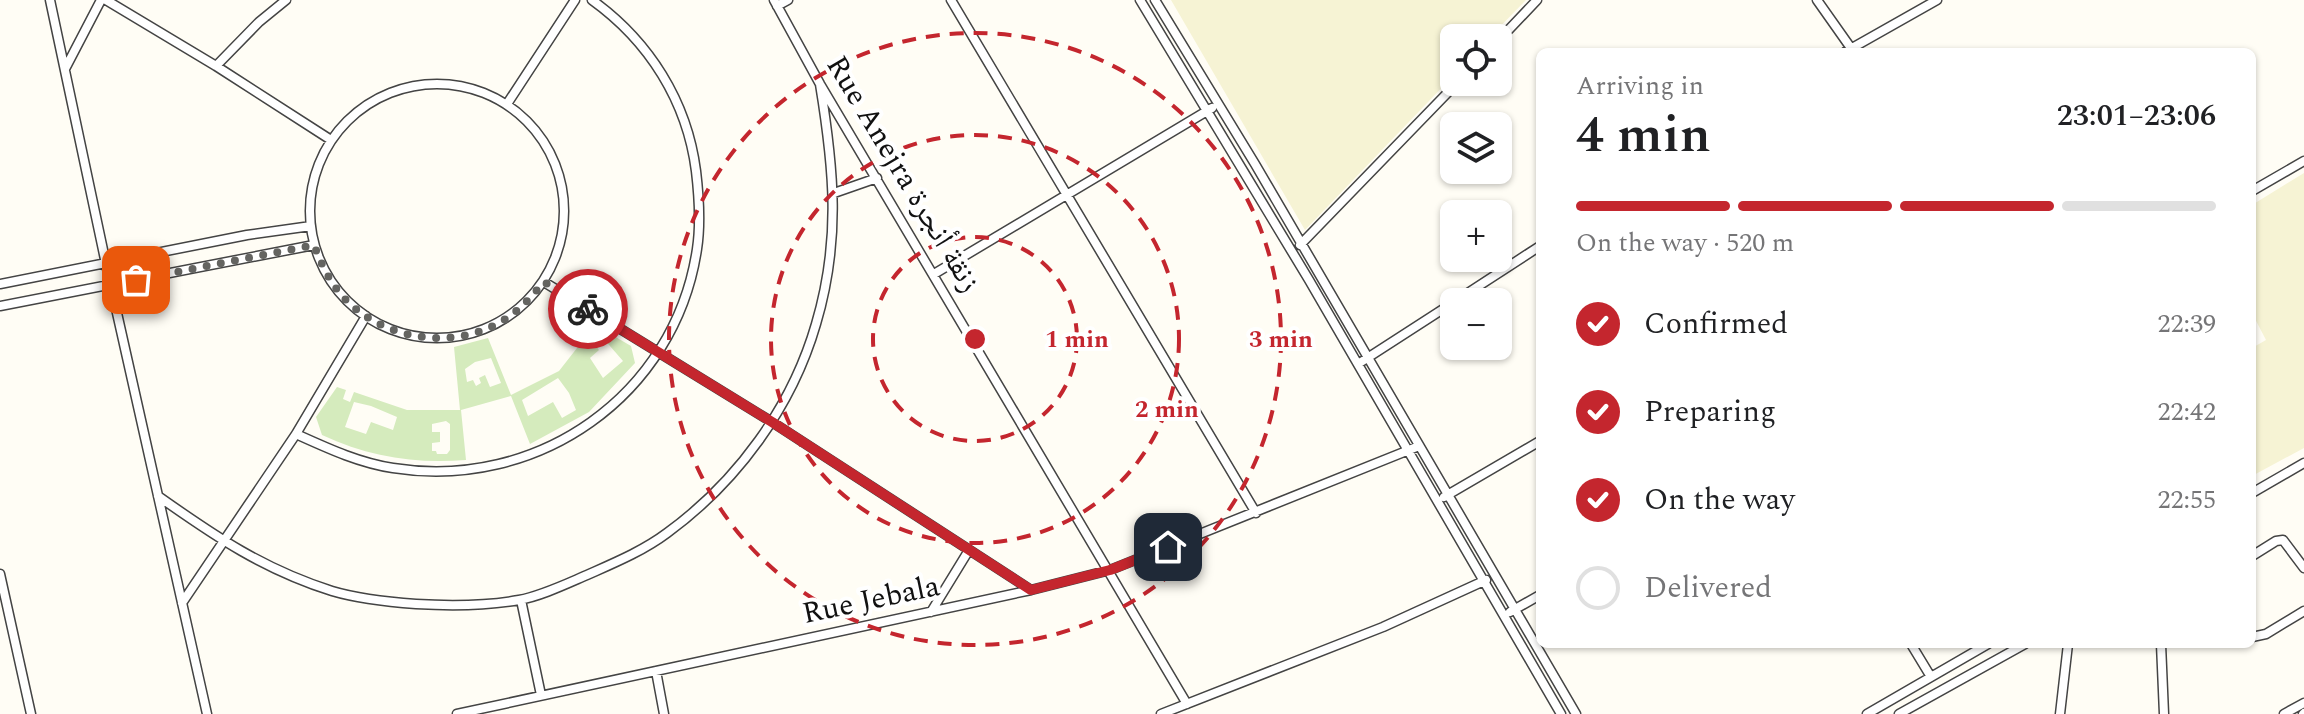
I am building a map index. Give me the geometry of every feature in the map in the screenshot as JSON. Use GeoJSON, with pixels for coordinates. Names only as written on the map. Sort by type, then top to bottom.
{"type":"FeatureCollection","features":[{"type":"Feature","properties":{"kind":"street"},"geometry":{"type":"LineString","coordinates":[[50,0],[110,286],[207,714]]}},
{"type":"Feature","properties":{"kind":"street"},"geometry":{"type":"LineString","coordinates":[[65,69],[104,0],[216,66],[331,140]]}},
{"type":"Feature","properties":{"kind":"street"},"geometry":{"type":"LineString","coordinates":[[216,66],[259,22],[286,0]]}},
{"type":"Feature","properties":{"kind":"street"},"geometry":{"type":"LineString","coordinates":[[507,104],[575,0]]}},
{"type":"Feature","properties":{"kind":"street"},"geometry":{"type":"LineString","coordinates":[[296,434],[354,459],[394,468],[448,471],[496,466],[549,449],[585,428],[626,393],[657,353],[681,306],[698,248],[699,192],[694,159],[683,114],[663,75],[618,22],[592,0]]}},
{"type":"Feature","properties":{"kind":"street"},"geometry":{"type":"LineString","coordinates":[[776,3],[788,0]]}},
{"type":"Feature","properties":{"kind":"street"},"geometry":{"type":"LineString","coordinates":[[951,0],[1256,513]]}},
{"type":"Feature","properties":{"kind":"street"},"geometry":{"type":"LineString","coordinates":[[1140,0],[1292,251],[1561,714]]}},
{"type":"Feature","properties":{"kind":"street"},"geometry":{"type":"LineString","coordinates":[[1155,0],[1369,357],[1576,714]]}},
{"type":"Feature","properties":{"kind":"street"},"geometry":{"type":"LineString","coordinates":[[1512,26],[1537,0]]}},
{"type":"Feature","properties":{"kind":"street"},"geometry":{"type":"LineString","coordinates":[[1817,0],[1848,48]]}},
{"type":"Feature","properties":{"kind":"street"},"geometry":{"type":"LineString","coordinates":[[1855,48],[1937,0]]}},
{"type":"Feature","properties":{"kind":"street","name":"Rue Anejra زنقة أنجرة"},"geometry":{"type":"LineString","coordinates":[[776,3],[820,84],[1187,704]]}},
{"type":"Feature","properties":{"kind":"street"},"geometry":{"type":"LineString","coordinates":[[436,84],[461,86],[507,104],[529,123],[547,145],[559,172],[565,200],[564,228],[557,256],[544,282],[525,304],[502,321],[476,332],[448,338],[419,337],[391,330],[366,316],[348,302],[334,285],[314,245],[311,190],[331,140],[347,121],[366,106],[388,94],[412,87],[436,84]]}},
{"type":"Feature","properties":{"kind":"street"},"geometry":{"type":"LineString","coordinates":[[158,496],[224,543],[276,571],[335,592],[389,602],[454,606],[521,600],[617,562],[665,534],[745,460],[772,422],[816,326],[834,229],[834,193],[820,84]]}},
{"type":"Feature","properties":{"kind":"street"},"geometry":{"type":"LineString","coordinates":[[1292,251],[1444,96]]}},
{"type":"Feature","properties":{"kind":"street"},"geometry":{"type":"LineString","coordinates":[[934,274],[1219,104]]}},
{"type":"Feature","properties":{"kind":"street"},"geometry":{"type":"LineString","coordinates":[[2256,189],[2304,161]]}},
{"type":"Feature","properties":{"kind":"street"},"geometry":{"type":"LineString","coordinates":[[834,193],[877,178]]}},
{"type":"Feature","properties":{"kind":"street"},"geometry":{"type":"LineString","coordinates":[[0,284],[247,235],[311,226]]}},
{"type":"Feature","properties":{"kind":"street"},"geometry":{"type":"LineString","coordinates":[[0,306],[314,245]]}},
{"type":"Feature","properties":{"kind":"street"},"geometry":{"type":"LineString","coordinates":[[1476,288],[1536,249]]}},
{"type":"Feature","properties":{"kind":"street"},"geometry":{"type":"LineString","coordinates":[[544,282],[772,422],[1031,590]]}},
{"type":"Feature","properties":{"kind":"street"},"geometry":{"type":"LineString","coordinates":[[1358,364],[1440,311]]}},
{"type":"Feature","properties":{"kind":"street"},"geometry":{"type":"LineString","coordinates":[[182,603],[296,434],[366,316]]}},
{"type":"Feature","properties":{"kind":"street"},"geometry":{"type":"LineString","coordinates":[[1436,501],[1536,443]]}},
{"type":"Feature","properties":{"kind":"street","name":"Rue Jebala"},"geometry":{"type":"LineString","coordinates":[[457,714],[1031,590],[1110,570],[1419,446]]}},
{"type":"Feature","properties":{"kind":"street"},"geometry":{"type":"LineString","coordinates":[[2256,491],[2304,463]]}},
{"type":"Feature","properties":{"kind":"street"},"geometry":{"type":"LineString","coordinates":[[2256,553],[2273,542],[2283,540],[2304,568]]}},
{"type":"Feature","properties":{"kind":"street"},"geometry":{"type":"LineString","coordinates":[[931,612],[969,550]]}},
{"type":"Feature","properties":{"kind":"street"},"geometry":{"type":"LineString","coordinates":[[0,574],[31,714]]}},
{"type":"Feature","properties":{"kind":"street"},"geometry":{"type":"LineString","coordinates":[[1161,714],[1383,627],[1494,576]]}},
{"type":"Feature","properties":{"kind":"street"},"geometry":{"type":"LineString","coordinates":[[1503,617],[1536,597]]}},
{"type":"Feature","properties":{"kind":"street"},"geometry":{"type":"LineString","coordinates":[[521,600],[541,695]]}},
{"type":"Feature","properties":{"kind":"street"},"geometry":{"type":"LineString","coordinates":[[2256,636],[2266,634],[2304,611]]}},
{"type":"Feature","properties":{"kind":"street"},"geometry":{"type":"LineString","coordinates":[[1913,648],[1931,677]]}},
{"type":"Feature","properties":{"kind":"street"},"geometry":{"type":"LineString","coordinates":[[1867,714],[1981,648]]}},
{"type":"Feature","properties":{"kind":"street"},"geometry":{"type":"LineString","coordinates":[[1899,714],[2018,648]]}},
{"type":"Feature","properties":{"kind":"street"},"geometry":{"type":"LineString","coordinates":[[2060,714],[2068,648]]}},
{"type":"Feature","properties":{"kind":"street"},"geometry":{"type":"LineString","coordinates":[[2161,648],[2164,714]]}},
{"type":"Feature","properties":{"kind":"street"},"geometry":{"type":"LineString","coordinates":[[656,671],[664,714]]}},
{"type":"Feature","properties":{"kind":"street"},"geometry":{"type":"LineString","coordinates":[[2284,714],[2304,703]]}},
{"type":"Feature","properties":{"kind":"shaded area"},"geometry":{"type":"Polygon","coordinates":[[[1171,0],[1526,0],[1503,24],[1440,24],[1440,90],[1305,230],[1171,0]]]}},
{"type":"Feature","properties":{"kind":"shaded area"},"geometry":{"type":"Polygon","coordinates":[[[2304,173],[2304,448],[2256,474],[2256,346],[2266,340],[2256,321],[2256,203],[2304,173]]]}},
{"type":"Feature","properties":{"kind":"green space"},"geometry":{"type":"Polygon","coordinates":[[[595,325],[631,346],[635,363],[589,412],[530,444],[511,396],[461,410],[466,460],[410,460],[357,449],[322,435],[316,417],[337,387],[346,390],[343,399],[350,402],[354,392],[407,410],[460,410],[454,347],[488,338],[511,395],[559,371],[595,325]],[[603,338],[595,345],[599,350],[590,358],[603,378],[623,361],[603,338]],[[491,358],[475,362],[465,369],[467,382],[473,380],[476,386],[481,383],[479,378],[485,375],[490,387],[501,383],[491,358]],[[558,378],[522,400],[528,416],[553,402],[562,418],[576,410],[558,378]],[[354,402],[345,427],[366,434],[371,422],[393,430],[397,417],[354,402]],[[446,421],[432,424],[432,432],[440,432],[440,442],[432,443],[432,451],[447,454],[450,450],[450,424],[446,421]]]}},
{"type":"Feature","properties":{"kind":"way so far"},"geometry":{"type":"LineString","coordinates":[[136,280],[314,245],[322,266],[348,302],[391,330],[419,337],[448,338],[476,332],[502,321],[525,304],[544,282],[588,309]]}},
{"type":"Feature","properties":{"kind":"route"},"geometry":{"type":"LineString","coordinates":[[588,309],[772,422],[1031,590],[1110,570],[1168,547]]}}]}
